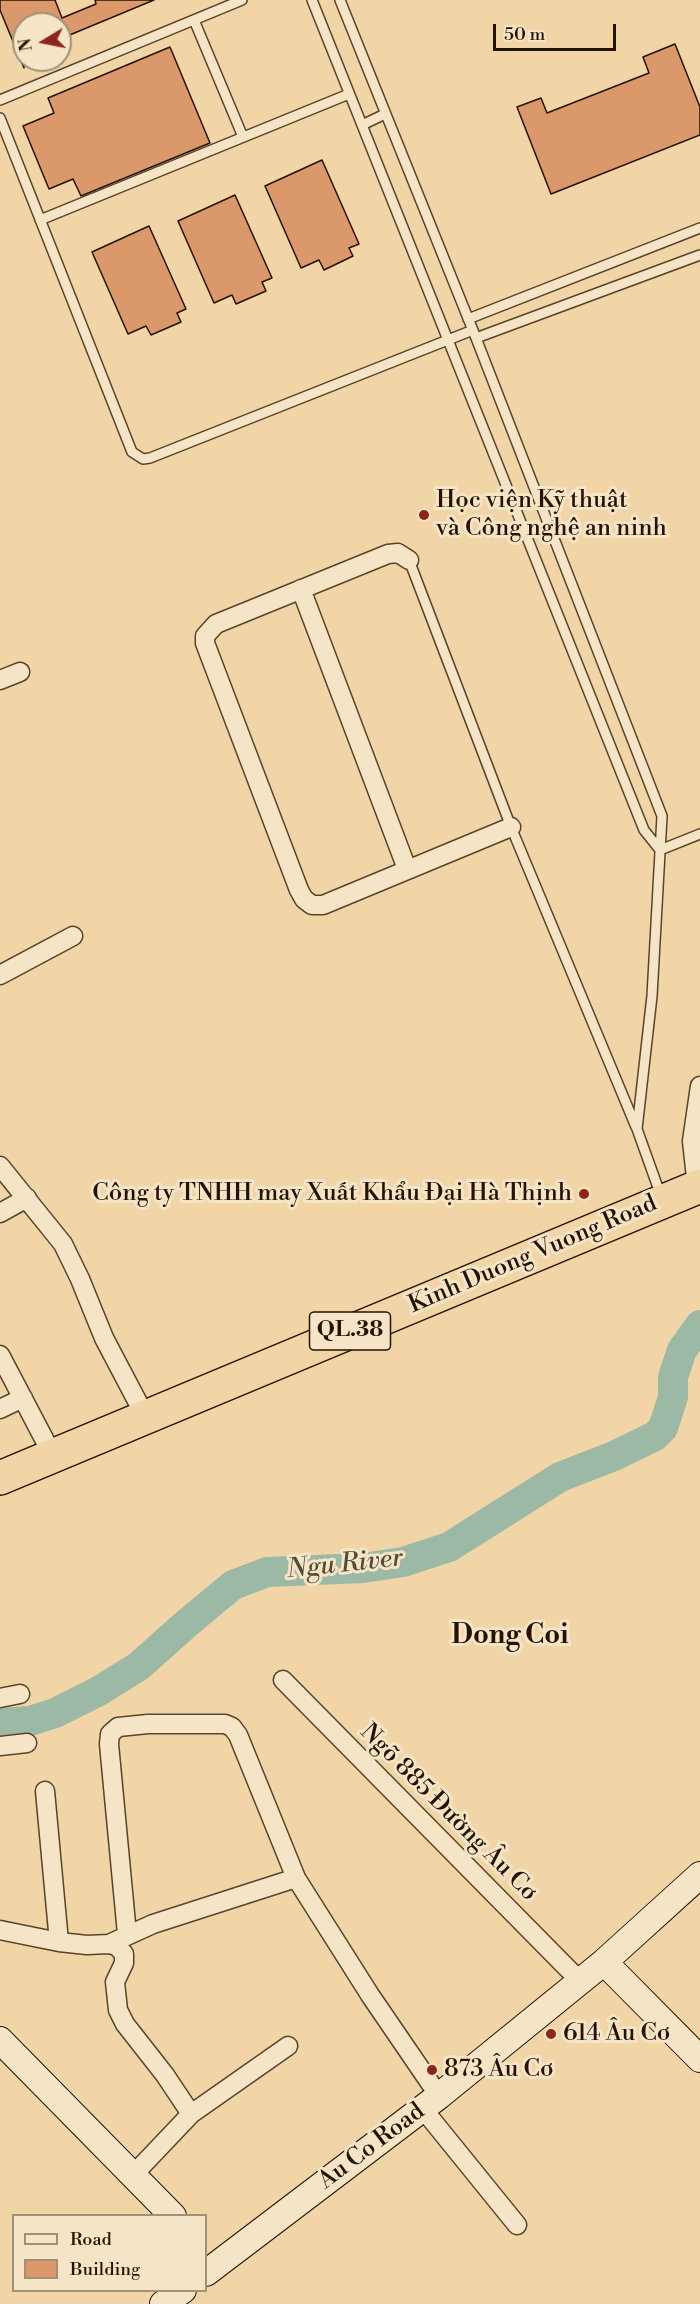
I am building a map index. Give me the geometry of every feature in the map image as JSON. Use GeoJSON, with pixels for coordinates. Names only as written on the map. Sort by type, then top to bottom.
{"type":"FeatureCollection","features":[{"type":"Feature","properties":{"kind":"highway","name":"Kinh Duong Vuong Road"},"geometry":{"type":"LineString","coordinates":[[0,1478],[698,1186]]}},
{"type":"Feature","properties":{"kind":"main road","name":"Au Co Road"},"geometry":{"type":"LineString","coordinates":[[210,2262],[431,2102],[604,1962],[700,1875]]}},
{"type":"Feature","properties":{"kind":"main road"},"geometry":{"type":"LineString","coordinates":[[604,1962],[700,2059]]}},
{"type":"Feature","properties":{"kind":"main road"},"geometry":{"type":"LineString","coordinates":[[0,2040],[171,2214]]}},
{"type":"Feature","properties":{"kind":"main road"},"geometry":{"type":"LineString","coordinates":[[164,2304],[180,2292]]}},
{"type":"Feature","properties":{"kind":"street"},"geometry":{"type":"LineString","coordinates":[[409,560],[398,553],[388,554],[216,624],[205,636],[205,644],[303,899],[312,905],[323,904],[512,827]]}},
{"type":"Feature","properties":{"kind":"street"},"geometry":{"type":"LineString","coordinates":[[301,589],[407,869]]}},
{"type":"Feature","properties":{"kind":"street"},"geometry":{"type":"LineString","coordinates":[[0,680],[20,672]]}},
{"type":"Feature","properties":{"kind":"street"},"geometry":{"type":"LineString","coordinates":[[0,975],[73,936]]}},
{"type":"Feature","properties":{"kind":"street"},"geometry":{"type":"LineString","coordinates":[[698,1186],[692,1142],[700,1086]]}},
{"type":"Feature","properties":{"kind":"street"},"geometry":{"type":"LineString","coordinates":[[0,1166],[63,1244],[104,1338],[145,1416]]}},
{"type":"Feature","properties":{"kind":"street"},"geometry":{"type":"LineString","coordinates":[[0,1214],[27,1198]]}},
{"type":"Feature","properties":{"kind":"street"},"geometry":{"type":"LineString","coordinates":[[0,1355],[52,1456]]}},
{"type":"Feature","properties":{"kind":"street"},"geometry":{"type":"LineString","coordinates":[[0,1409],[23,1398]]}},
{"type":"Feature","properties":{"kind":"street","name":"Ngõ 885 Đường Âu Cơ"},"geometry":{"type":"LineString","coordinates":[[283,1680],[579,1980]]}},
{"type":"Feature","properties":{"kind":"street"},"geometry":{"type":"LineString","coordinates":[[0,1698],[20,1694]]}},
{"type":"Feature","properties":{"kind":"street"},"geometry":{"type":"LineString","coordinates":[[127,1934],[109,1744],[110,1734],[118,1727],[148,1724],[225,1724],[232,1727],[238,1735],[296,1878],[370,1995],[431,2102],[517,2225]]}},
{"type":"Feature","properties":{"kind":"street"},"geometry":{"type":"LineString","coordinates":[[0,1744],[27,1743]]}},
{"type":"Feature","properties":{"kind":"street"},"geometry":{"type":"LineString","coordinates":[[45,1791],[59,1942]]}},
{"type":"Feature","properties":{"kind":"street"},"geometry":{"type":"LineString","coordinates":[[109,1944],[153,1924],[296,1878]]}},
{"type":"Feature","properties":{"kind":"street"},"geometry":{"type":"LineString","coordinates":[[0,1930],[59,1942],[117,1946],[124,1954],[124,1963],[115,1982],[118,2010],[125,2024],[165,2075],[191,2114]]}},
{"type":"Feature","properties":{"kind":"street"},"geometry":{"type":"LineString","coordinates":[[134,2174],[191,2114],[288,2046]]}},
{"type":"Feature","properties":{"kind":"lane"},"geometry":{"type":"LineString","coordinates":[[0,100],[242,0]]}},
{"type":"Feature","properties":{"kind":"lane"},"geometry":{"type":"LineString","coordinates":[[312,0],[644,830],[660,850]]}},
{"type":"Feature","properties":{"kind":"lane"},"geometry":{"type":"LineString","coordinates":[[340,0],[468,318],[662,816],[652,996],[637,1129]]}},
{"type":"Feature","properties":{"kind":"lane"},"geometry":{"type":"LineString","coordinates":[[194,20],[243,137]]}},
{"type":"Feature","properties":{"kind":"lane"},"geometry":{"type":"LineString","coordinates":[[40,220],[349,94]]}},
{"type":"Feature","properties":{"kind":"lane"},"geometry":{"type":"LineString","coordinates":[[362,125],[385,114]]}},
{"type":"Feature","properties":{"kind":"lane"},"geometry":{"type":"LineString","coordinates":[[0,118],[132,452],[143,459],[449,339],[474,334],[700,255]]}},
{"type":"Feature","properties":{"kind":"lane"},"geometry":{"type":"LineString","coordinates":[[468,318],[700,228]]}},
{"type":"Feature","properties":{"kind":"lane"},"geometry":{"type":"LineString","coordinates":[[409,560],[512,827],[637,1129],[663,1201]]}},
{"type":"Feature","properties":{"kind":"lane"},"geometry":{"type":"LineString","coordinates":[[660,850],[700,834]]}},
{"type":"Feature","properties":{"kind":"building"},"geometry":{"type":"Polygon","coordinates":[[[0,0],[55,0],[60,12],[12,12],[12,39],[0,10],[0,0]]]}},
{"type":"Feature","properties":{"kind":"building"},"geometry":{"type":"Polygon","coordinates":[[[95,0],[154,0],[72,34],[72,14],[96,4],[95,0]]]}},
{"type":"Feature","properties":{"kind":"building"},"geometry":{"type":"Polygon","coordinates":[[[675,44],[700,107],[700,135],[551,194],[517,107],[541,98],[547,113],[649,73],[643,57],[675,44]]]}},
{"type":"Feature","properties":{"kind":"building"},"geometry":{"type":"Polygon","coordinates":[[[170,47],[210,143],[81,196],[73,179],[49,189],[23,126],[54,113],[48,98],[170,47]]]}},
{"type":"Feature","properties":{"kind":"building"},"geometry":{"type":"Polygon","coordinates":[[[322,160],[359,244],[349,248],[353,256],[324,270],[319,260],[301,268],[265,186],[322,160]]]}},
{"type":"Feature","properties":{"kind":"building"},"geometry":{"type":"Polygon","coordinates":[[[235,195],[272,278],[262,282],[266,291],[236,304],[232,295],[214,303],[178,221],[235,195]]]}},
{"type":"Feature","properties":{"kind":"building"},"geometry":{"type":"Polygon","coordinates":[[[149,226],[186,309],[177,313],[181,322],[151,335],[146,326],[128,334],[92,252],[149,226]]]}},
{"type":"Feature","properties":{"kind":"waterway","name":"Ngu River"},"geometry":{"type":"LineString","coordinates":[[0,1723],[30,1721],[55,1713],[99,1691],[139,1666],[233,1585],[267,1572],[363,1568],[403,1562],[449,1547],[560,1477],[614,1456],[655,1436],[663,1428],[673,1397],[673,1377],[682,1350],[700,1325]]}},
{"type":"Feature","properties":{"kind":"place","name":"Học viện Kỹ thuật và Công nghệ an ninh"},"geometry":{"type":"Point","coordinates":[424,515]}},
{"type":"Feature","properties":{"kind":"place","name":"Công ty TNHH may Xuất Khẩu Đại Hà Thịnh"},"geometry":{"type":"Point","coordinates":[584,1194]}},
{"type":"Feature","properties":{"kind":"place","name":"614 Âu Cơ"},"geometry":{"type":"Point","coordinates":[551,2034]}},
{"type":"Feature","properties":{"kind":"place","name":"873 Âu Cơ"},"geometry":{"type":"Point","coordinates":[432,2070]}},
{"type":"Feature","properties":{"kind":"district","name":"Dong Coi"},"geometry":{"type":"Point","coordinates":[510,1637]}}]}
